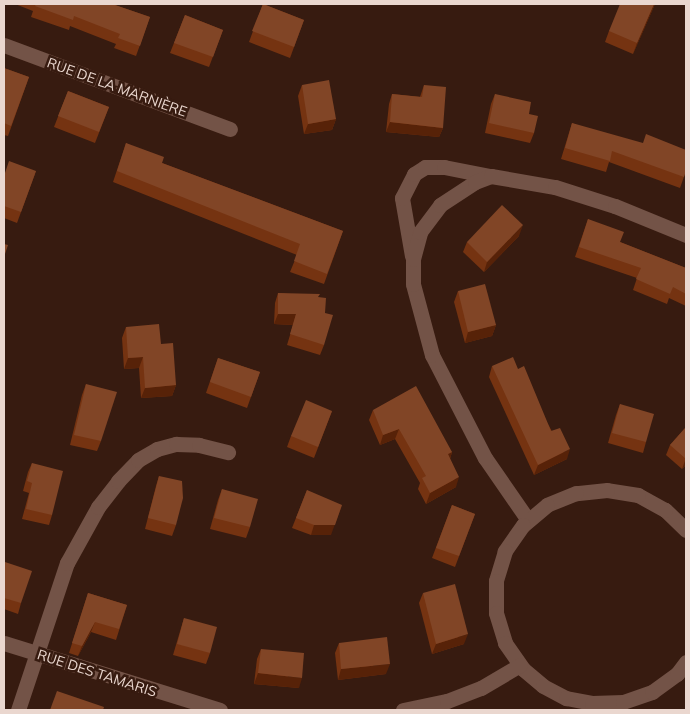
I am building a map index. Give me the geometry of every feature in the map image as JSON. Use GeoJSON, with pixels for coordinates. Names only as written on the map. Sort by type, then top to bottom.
{"type":"FeatureCollection","features":[{"type":"Feature","properties":{"kind":"street","name":"RUE DE LA MARNIÈRE"},"geometry":{"type":"LineString","coordinates":[[4,45],[230,129]]}},
{"type":"Feature","properties":{"kind":"street"},"geometry":{"type":"LineString","coordinates":[[528,520],[486,458],[432,355],[414,284],[413,259],[402,198],[406,184],[414,174],[425,167],[444,167],[555,187],[615,206],[686,235]]}},
{"type":"Feature","properties":{"kind":"street"},"geometry":{"type":"LineString","coordinates":[[413,259],[420,232],[440,205],[475,182],[492,176]]}},
{"type":"Feature","properties":{"kind":"street"},"geometry":{"type":"LineString","coordinates":[[18,710],[35,653],[67,563],[98,507],[118,481],[138,460],[157,449],[176,444],[228,452]]}},
{"type":"Feature","properties":{"kind":"street"},"geometry":{"type":"LineString","coordinates":[[684,525],[665,510],[638,496],[607,490],[576,493],[547,505],[528,520],[505,551],[496,581],[496,613],[505,643],[520,665],[543,686],[566,698],[591,707],[623,702],[652,692],[677,674],[686,662]]}},
{"type":"Feature","properties":{"kind":"street","name":"RUE DES TAMARIS"},"geometry":{"type":"LineString","coordinates":[[4,643],[220,710]]}},
{"type":"Feature","properties":{"kind":"street"},"geometry":{"type":"LineString","coordinates":[[402,710],[447,701],[481,688],[520,665]]}},
{"type":"Feature","properties":{"kind":"building"},"geometry":{"type":"Polygon","coordinates":[[[36,4],[115,4],[150,17],[140,46],[118,38],[120,34],[74,16],[73,20],[35,6],[36,4]]]}},
{"type":"Feature","properties":{"kind":"building"},"geometry":{"type":"Polygon","coordinates":[[[263,4],[304,20],[294,47],[252,31],[263,4]]]}},
{"type":"Feature","properties":{"kind":"building"},"geometry":{"type":"Polygon","coordinates":[[[620,4],[654,4],[637,43],[609,31],[620,4]]]}},
{"type":"Feature","properties":{"kind":"building"},"geometry":{"type":"Polygon","coordinates":[[[185,15],[223,30],[213,57],[174,43],[185,15]]]}},
{"type":"Feature","properties":{"kind":"building"},"geometry":{"type":"Polygon","coordinates":[[[4,68],[29,77],[11,126],[4,123],[4,68]]]}},
{"type":"Feature","properties":{"kind":"building"},"geometry":{"type":"Polygon","coordinates":[[[329,80],[336,119],[308,124],[302,85],[329,80]]]}},
{"type":"Feature","properties":{"kind":"building"},"geometry":{"type":"Polygon","coordinates":[[[424,85],[446,87],[443,128],[390,122],[392,94],[422,97],[424,85]]]}},
{"type":"Feature","properties":{"kind":"building"},"geometry":{"type":"Polygon","coordinates":[[[68,91],[109,107],[99,132],[58,116],[68,91]]]}},
{"type":"Feature","properties":{"kind":"building"},"geometry":{"type":"Polygon","coordinates":[[[495,94],[531,102],[529,114],[538,116],[534,133],[489,123],[495,94]]]}},
{"type":"Feature","properties":{"kind":"building"},"geometry":{"type":"Polygon","coordinates":[[[572,123],[643,143],[646,134],[686,150],[684,177],[612,151],[610,161],[565,148],[572,123]]]}},
{"type":"Feature","properties":{"kind":"building"},"geometry":{"type":"Polygon","coordinates":[[[126,143],[164,157],[162,163],[343,231],[327,274],[294,261],[300,244],[117,171],[126,143]]]}},
{"type":"Feature","properties":{"kind":"building"},"geometry":{"type":"Polygon","coordinates":[[[9,161],[36,171],[21,212],[4,206],[4,176],[9,161]]]}},
{"type":"Feature","properties":{"kind":"building"},"geometry":{"type":"Polygon","coordinates":[[[502,205],[523,225],[487,262],[467,242],[502,205]]]}},
{"type":"Feature","properties":{"kind":"building"},"geometry":{"type":"Polygon","coordinates":[[[588,219],[624,232],[620,242],[686,268],[686,294],[673,287],[670,294],[636,279],[641,268],[579,247],[588,219]]]}},
{"type":"Feature","properties":{"kind":"building"},"geometry":{"type":"Polygon","coordinates":[[[4,244],[8,245],[4,257],[4,244]]]}},
{"type":"Feature","properties":{"kind":"building"},"geometry":{"type":"Polygon","coordinates":[[[485,284],[496,325],[468,332],[458,291],[485,284]]]}},
{"type":"Feature","properties":{"kind":"building"},"geometry":{"type":"Polygon","coordinates":[[[278,293],[320,294],[318,297],[326,298],[325,313],[333,315],[324,345],[290,334],[296,314],[278,314],[278,293]]]}},
{"type":"Feature","properties":{"kind":"building"},"geometry":{"type":"Polygon","coordinates":[[[159,324],[161,344],[173,343],[176,385],[145,388],[143,357],[128,358],[126,327],[159,324]]]}},
{"type":"Feature","properties":{"kind":"building"},"geometry":{"type":"Polygon","coordinates":[[[513,357],[518,369],[524,366],[551,431],[560,428],[570,449],[538,465],[492,366],[513,357]]]}},
{"type":"Feature","properties":{"kind":"building"},"geometry":{"type":"Polygon","coordinates":[[[218,358],[260,372],[251,397],[210,382],[218,358]]]}},
{"type":"Feature","properties":{"kind":"building"},"geometry":{"type":"Polygon","coordinates":[[[86,384],[117,392],[101,441],[74,435],[86,384]]]}},
{"type":"Feature","properties":{"kind":"building"},"geometry":{"type":"Polygon","coordinates":[[[416,386],[452,452],[448,454],[459,477],[430,493],[422,478],[426,476],[399,429],[383,435],[373,410],[416,386]]]}},
{"type":"Feature","properties":{"kind":"building"},"geometry":{"type":"Polygon","coordinates":[[[306,400],[332,411],[318,447],[291,436],[306,400]]]}},
{"type":"Feature","properties":{"kind":"building"},"geometry":{"type":"Polygon","coordinates":[[[620,404],[654,414],[646,442],[612,433],[620,404]]]}},
{"type":"Feature","properties":{"kind":"building"},"geometry":{"type":"Polygon","coordinates":[[[686,427],[686,459],[670,445],[686,427]]]}},
{"type":"Feature","properties":{"kind":"building"},"geometry":{"type":"Polygon","coordinates":[[[32,463],[63,471],[52,515],[26,509],[32,483],[27,481],[32,463]]]}},
{"type":"Feature","properties":{"kind":"building"},"geometry":{"type":"Polygon","coordinates":[[[159,476],[182,481],[183,498],[176,525],[148,518],[159,476]]]}},
{"type":"Feature","properties":{"kind":"building"},"geometry":{"type":"Polygon","coordinates":[[[222,489],[258,499],[250,527],[214,518],[222,489]]]}},
{"type":"Feature","properties":{"kind":"building"},"geometry":{"type":"Polygon","coordinates":[[[307,490],[342,505],[335,525],[314,525],[296,518],[307,490]]]}},
{"type":"Feature","properties":{"kind":"building"},"geometry":{"type":"Polygon","coordinates":[[[452,505],[475,514],[459,556],[436,548],[452,505]]]}},
{"type":"Feature","properties":{"kind":"building"},"geometry":{"type":"Polygon","coordinates":[[[5,562],[32,571],[21,603],[4,598],[5,562]]]}},
{"type":"Feature","properties":{"kind":"building"},"geometry":{"type":"Polygon","coordinates":[[[455,584],[468,634],[436,644],[423,593],[455,584]]]}},
{"type":"Feature","properties":{"kind":"building"},"geometry":{"type":"Polygon","coordinates":[[[88,593],[127,605],[119,629],[95,622],[82,646],[72,643],[88,593]]]}},
{"type":"Feature","properties":{"kind":"building"},"geometry":{"type":"Polygon","coordinates":[[[184,618],[217,627],[210,653],[177,644],[184,618]]]}},
{"type":"Feature","properties":{"kind":"building"},"geometry":{"type":"Polygon","coordinates":[[[387,637],[390,664],[341,669],[339,643],[387,637]]]}},
{"type":"Feature","properties":{"kind":"building"},"geometry":{"type":"Polygon","coordinates":[[[261,649],[304,653],[302,678],[258,673],[261,649]]]}},
{"type":"Feature","properties":{"kind":"building"},"geometry":{"type":"Polygon","coordinates":[[[57,691],[104,707],[103,710],[50,710],[57,691]]]}}]}
